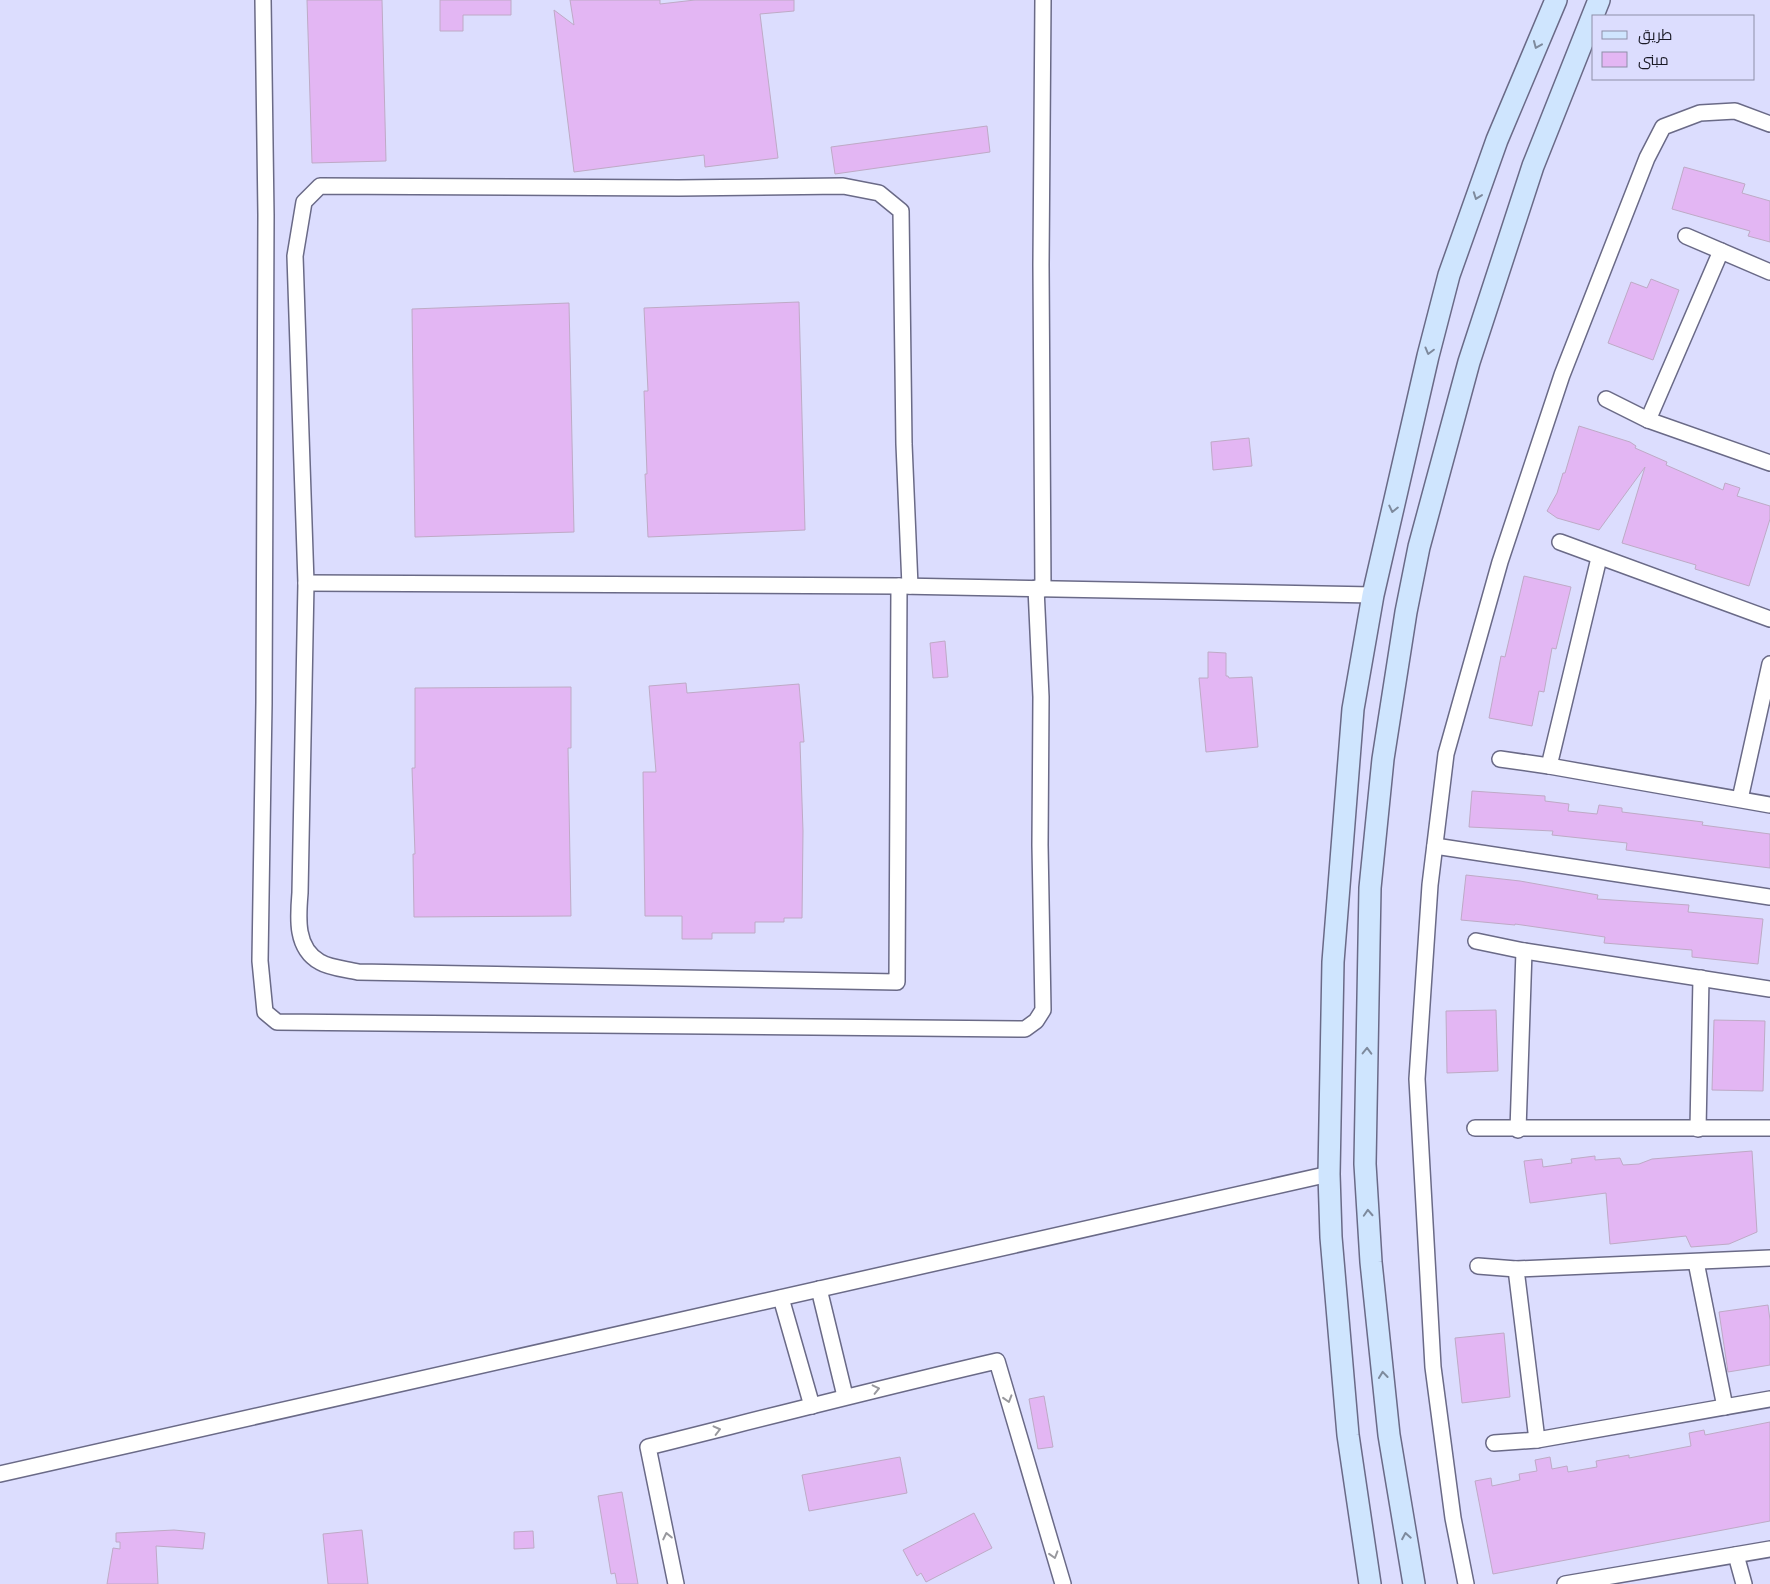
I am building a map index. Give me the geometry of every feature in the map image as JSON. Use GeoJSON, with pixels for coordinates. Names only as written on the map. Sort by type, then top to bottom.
{"type":"FeatureCollection","features":[{"type":"Feature","properties":{"kind":"street"},"geometry":{"type":"LineString","coordinates":[[263,0],[266,216],[265,673],[260,960],[265,1012],[277,1022],[1025,1029],[1036,1021],[1044,1010],[1040,845],[1041,697],[1039,588],[1043,0]]}},
{"type":"Feature","properties":{"kind":"street"},"geometry":{"type":"LineString","coordinates":[[1370,1584],[1348,1435],[1331,1237],[1329,1174],[1333,962],[1353,709],[1373,595],[1428,356],[1449,275],[1497,140],[1556,0]]}},
{"type":"Feature","properties":{"kind":"street"},"geometry":{"type":"LineString","coordinates":[[1593,15],[1599,0]]}},
{"type":"Feature","properties":{"kind":"street"},"geometry":{"type":"LineString","coordinates":[[1414,1584],[1389,1435],[1371,1262],[1365,1164],[1370,888],[1383,759],[1406,612],[1419,547],[1469,362],[1533,166],[1592,18]]}},
{"type":"Feature","properties":{"kind":"street"},"geometry":{"type":"LineString","coordinates":[[1466,1584],[1453,1518],[1433,1368],[1417,1079],[1435,846],[1446,754],[1500,562],[1562,375],[1647,158],[1663,127],[1700,113],[1735,110],[1770,124]]}},
{"type":"Feature","properties":{"kind":"street"},"geometry":{"type":"LineString","coordinates":[[320,186],[668,188],[843,186],[880,194],[901,211],[905,586],[897,982],[358,972],[321,963],[308,952],[297,926],[300,892],[306,583],[295,256],[304,202],[320,186]]}},
{"type":"Feature","properties":{"kind":"street"},"geometry":{"type":"LineString","coordinates":[[1686,236],[1770,272]]}},
{"type":"Feature","properties":{"kind":"street"},"geometry":{"type":"LineString","coordinates":[[1648,420],[1721,251]]}},
{"type":"Feature","properties":{"kind":"street"},"geometry":{"type":"LineString","coordinates":[[1606,399],[1648,420],[1770,464]]}},
{"type":"Feature","properties":{"kind":"street"},"geometry":{"type":"LineString","coordinates":[[1560,542],[1599,558],[1770,619]]}},
{"type":"Feature","properties":{"kind":"street"},"geometry":{"type":"LineString","coordinates":[[1549,766],[1599,558]]}},
{"type":"Feature","properties":{"kind":"street"},"geometry":{"type":"LineString","coordinates":[[306,583],[905,586],[1373,595]]}},
{"type":"Feature","properties":{"kind":"street"},"geometry":{"type":"LineString","coordinates":[[1740,799],[1770,664]]}},
{"type":"Feature","properties":{"kind":"street"},"geometry":{"type":"LineString","coordinates":[[1500,759],[1770,804]]}},
{"type":"Feature","properties":{"kind":"street"},"geometry":{"type":"LineString","coordinates":[[1435,846],[1770,897]]}},
{"type":"Feature","properties":{"kind":"street"},"geometry":{"type":"LineString","coordinates":[[1476,941],[1524,951],[1770,989]]}},
{"type":"Feature","properties":{"kind":"street"},"geometry":{"type":"LineString","coordinates":[[1518,1130],[1524,951]]}},
{"type":"Feature","properties":{"kind":"street"},"geometry":{"type":"LineString","coordinates":[[1698,1128],[1701,978]]}},
{"type":"Feature","properties":{"kind":"street"},"geometry":{"type":"LineString","coordinates":[[1475,1128],[1518,1130],[1770,1128]]}},
{"type":"Feature","properties":{"kind":"street"},"geometry":{"type":"LineString","coordinates":[[0,1474],[1329,1174]]}},
{"type":"Feature","properties":{"kind":"street"},"geometry":{"type":"LineString","coordinates":[[1478,1266],[1516,1269],[1770,1258]]}},
{"type":"Feature","properties":{"kind":"street"},"geometry":{"type":"LineString","coordinates":[[1696,1262],[1724,1407]]}},
{"type":"Feature","properties":{"kind":"street"},"geometry":{"type":"LineString","coordinates":[[1516,1269],[1538,1440]]}},
{"type":"Feature","properties":{"kind":"street"},"geometry":{"type":"LineString","coordinates":[[819,1289],[845,1396]]}},
{"type":"Feature","properties":{"kind":"street"},"geometry":{"type":"LineString","coordinates":[[781,1298],[812,1406]]}},
{"type":"Feature","properties":{"kind":"street"},"geometry":{"type":"LineString","coordinates":[[676,1584],[648,1447],[845,1396],[996,1361],[1063,1584]]}},
{"type":"Feature","properties":{"kind":"street"},"geometry":{"type":"LineString","coordinates":[[1494,1443],[1538,1440],[1770,1399]]}},
{"type":"Feature","properties":{"kind":"street"},"geometry":{"type":"LineString","coordinates":[[1565,1584],[1770,1549]]}},
{"type":"Feature","properties":{"kind":"street"},"geometry":{"type":"LineString","coordinates":[[1736,1555],[1744,1584]]}},
{"type":"Feature","properties":{"kind":"building"},"geometry":{"type":"Polygon","coordinates":[[[307,0],[382,0],[386,161],[312,163],[307,0]]]}},
{"type":"Feature","properties":{"kind":"building"},"geometry":{"type":"Polygon","coordinates":[[[440,0],[511,0],[511,15],[463,15],[463,31],[440,31],[440,0]]]}},
{"type":"Feature","properties":{"kind":"building"},"geometry":{"type":"Polygon","coordinates":[[[570,0],[660,0],[660,4],[695,0],[794,0],[794,11],[760,14],[778,158],[705,167],[704,155],[574,172],[554,10],[574,25],[570,0]]]}},
{"type":"Feature","properties":{"kind":"building"},"geometry":{"type":"Polygon","coordinates":[[[987,126],[990,152],[835,174],[831,147],[987,126]]]}},
{"type":"Feature","properties":{"kind":"building"},"geometry":{"type":"Polygon","coordinates":[[[1684,167],[1745,184],[1742,193],[1770,201],[1770,242],[1748,236],[1750,231],[1672,209],[1684,167]]]}},
{"type":"Feature","properties":{"kind":"building"},"geometry":{"type":"Polygon","coordinates":[[[1651,279],[1679,290],[1653,360],[1608,343],[1631,282],[1647,288],[1651,279]]]}},
{"type":"Feature","properties":{"kind":"building"},"geometry":{"type":"Polygon","coordinates":[[[799,302],[805,530],[648,537],[644,391],[648,391],[644,308],[799,302]]]}},
{"type":"Feature","properties":{"kind":"building"},"geometry":{"type":"Polygon","coordinates":[[[569,303],[574,532],[415,537],[412,309],[569,303]]]}},
{"type":"Feature","properties":{"kind":"building"},"geometry":{"type":"Polygon","coordinates":[[[1579,426],[1630,442],[1636,446],[1635,448],[1667,462],[1666,465],[1723,490],[1725,483],[1740,488],[1737,496],[1770,506],[1770,519],[1749,586],[1695,569],[1696,565],[1622,543],[1645,467],[1599,530],[1557,518],[1547,511],[1557,493],[1563,473],[1565,473],[1579,426]]]}},
{"type":"Feature","properties":{"kind":"building"},"geometry":{"type":"Polygon","coordinates":[[[1249,438],[1252,466],[1213,470],[1211,442],[1249,438]]]}},
{"type":"Feature","properties":{"kind":"building"},"geometry":{"type":"Polygon","coordinates":[[[1524,576],[1571,587],[1556,649],[1552,648],[1544,692],[1539,691],[1532,726],[1489,718],[1501,656],[1505,657],[1524,576]]]}},
{"type":"Feature","properties":{"kind":"building"},"geometry":{"type":"Polygon","coordinates":[[[945,641],[948,677],[933,678],[930,643],[945,641]]]}},
{"type":"Feature","properties":{"kind":"building"},"geometry":{"type":"Polygon","coordinates":[[[1208,652],[1226,653],[1226,676],[1229,678],[1252,677],[1258,747],[1206,752],[1199,678],[1208,678],[1208,652]]]}},
{"type":"Feature","properties":{"kind":"building"},"geometry":{"type":"Polygon","coordinates":[[[686,683],[687,693],[799,684],[804,742],[800,742],[803,831],[802,918],[784,918],[784,922],[755,922],[755,933],[712,933],[712,939],[682,939],[682,916],[645,916],[643,772],[656,772],[649,686],[686,683]]]}},
{"type":"Feature","properties":{"kind":"building"},"geometry":{"type":"Polygon","coordinates":[[[571,687],[571,748],[568,748],[571,916],[414,917],[413,854],[415,854],[412,768],[415,768],[415,688],[571,687]]]}},
{"type":"Feature","properties":{"kind":"building"},"geometry":{"type":"Polygon","coordinates":[[[1472,791],[1545,796],[1545,801],[1569,804],[1568,811],[1597,814],[1599,805],[1622,808],[1622,812],[1703,822],[1702,825],[1770,834],[1770,868],[1626,850],[1627,843],[1552,835],[1553,831],[1469,827],[1472,791]]]}},
{"type":"Feature","properties":{"kind":"building"},"geometry":{"type":"Polygon","coordinates":[[[1466,875],[1520,881],[1598,895],[1597,899],[1689,905],[1688,912],[1763,919],[1758,964],[1692,957],[1692,950],[1604,943],[1605,937],[1515,924],[1461,920],[1466,875]]]}},
{"type":"Feature","properties":{"kind":"building"},"geometry":{"type":"Polygon","coordinates":[[[1496,1010],[1498,1071],[1447,1073],[1446,1011],[1496,1010]]]}},
{"type":"Feature","properties":{"kind":"building"},"geometry":{"type":"Polygon","coordinates":[[[1714,1020],[1765,1021],[1763,1091],[1712,1090],[1714,1020]]]}},
{"type":"Feature","properties":{"kind":"building"},"geometry":{"type":"Polygon","coordinates":[[[1752,1151],[1757,1232],[1729,1244],[1691,1247],[1686,1236],[1610,1244],[1606,1193],[1530,1203],[1524,1161],[1542,1159],[1543,1167],[1572,1163],[1571,1159],[1595,1156],[1595,1160],[1620,1158],[1623,1165],[1639,1164],[1652,1159],[1752,1151]]]}},
{"type":"Feature","properties":{"kind":"building"},"geometry":{"type":"Polygon","coordinates":[[[1768,1305],[1770,1365],[1728,1372],[1719,1312],[1768,1305]]]}},
{"type":"Feature","properties":{"kind":"building"},"geometry":{"type":"Polygon","coordinates":[[[1504,1333],[1510,1397],[1462,1403],[1455,1338],[1504,1333]]]}},
{"type":"Feature","properties":{"kind":"building"},"geometry":{"type":"Polygon","coordinates":[[[1044,1396],[1053,1447],[1038,1449],[1029,1399],[1044,1396]]]}},
{"type":"Feature","properties":{"kind":"building"},"geometry":{"type":"Polygon","coordinates":[[[1770,1422],[1770,1521],[1493,1574],[1475,1481],[1491,1478],[1492,1486],[1520,1480],[1519,1474],[1537,1471],[1535,1460],[1550,1457],[1552,1469],[1567,1466],[1568,1472],[1597,1467],[1596,1461],[1629,1455],[1629,1458],[1691,1446],[1689,1433],[1704,1430],[1705,1435],[1770,1422]]]}},
{"type":"Feature","properties":{"kind":"building"},"geometry":{"type":"Polygon","coordinates":[[[900,1457],[907,1493],[809,1511],[802,1475],[900,1457]]]}},
{"type":"Feature","properties":{"kind":"building"},"geometry":{"type":"Polygon","coordinates":[[[622,1492],[638,1584],[617,1584],[615,1573],[611,1574],[598,1496],[622,1492]]]}},
{"type":"Feature","properties":{"kind":"building"},"geometry":{"type":"Polygon","coordinates":[[[974,1513],[992,1548],[926,1582],[921,1573],[917,1576],[903,1550],[974,1513]]]}},
{"type":"Feature","properties":{"kind":"building"},"geometry":{"type":"Polygon","coordinates":[[[174,1530],[205,1533],[203,1549],[156,1546],[158,1584],[107,1584],[113,1548],[120,1549],[120,1542],[116,1542],[116,1533],[174,1530]]]}},
{"type":"Feature","properties":{"kind":"building"},"geometry":{"type":"Polygon","coordinates":[[[362,1530],[368,1584],[328,1584],[323,1534],[362,1530]]]}},
{"type":"Feature","properties":{"kind":"building"},"geometry":{"type":"Polygon","coordinates":[[[533,1531],[534,1548],[514,1549],[514,1532],[533,1531]]]}}]}
